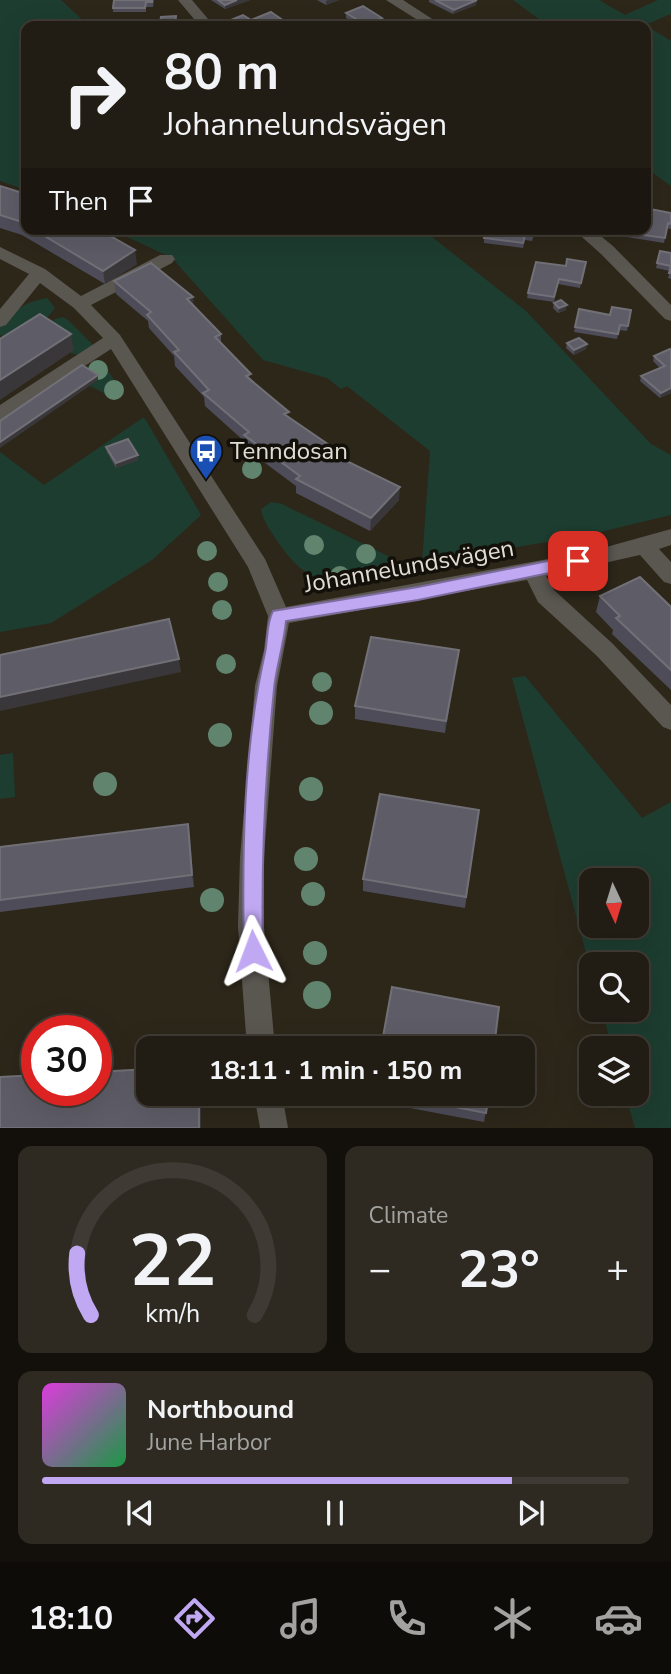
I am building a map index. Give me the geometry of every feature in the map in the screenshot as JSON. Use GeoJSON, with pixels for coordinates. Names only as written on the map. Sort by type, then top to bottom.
{"type":"FeatureCollection","features":[{"type":"Feature","properties":{"kind":"street"},"geometry":{"type":"LineString","coordinates":[[185,0],[203,21]]}},
{"type":"Feature","properties":{"kind":"street"},"geometry":{"type":"LineString","coordinates":[[393,0],[428,21]]}},
{"type":"Feature","properties":{"kind":"street"},"geometry":{"type":"LineString","coordinates":[[588,235],[607,250],[671,316]]}},
{"type":"Feature","properties":{"kind":"street"},"geometry":{"type":"LineString","coordinates":[[0,252],[39,274],[80,304],[114,340],[258,565],[279,616],[275,650],[266,686],[252,857],[251,927],[260,1036]]}},
{"type":"Feature","properties":{"kind":"street"},"geometry":{"type":"LineString","coordinates":[[80,304],[166,259]]}},
{"type":"Feature","properties":{"kind":"street"},"geometry":{"type":"LineString","coordinates":[[0,321],[39,274]]}},
{"type":"Feature","properties":{"kind":"street"},"geometry":{"type":"LineString","coordinates":[[0,414],[114,340]]}},
{"type":"Feature","properties":{"kind":"street","name":"Johannelundsvägen"},"geometry":{"type":"LineString","coordinates":[[279,616],[533,571],[645,547],[671,537]]}},
{"type":"Feature","properties":{"kind":"street"},"geometry":{"type":"LineString","coordinates":[[645,547],[671,576]]}},
{"type":"Feature","properties":{"kind":"street"},"geometry":{"type":"LineString","coordinates":[[533,571],[546,596],[605,650],[671,720]]}},
{"type":"Feature","properties":{"kind":"street"},"geometry":{"type":"LineString","coordinates":[[270,1106],[274,1128]]}},
{"type":"Feature","properties":{"kind":"green space"},"geometry":{"type":"Polygon","coordinates":[[[0,0],[61,0],[84,21],[21,21],[21,188],[0,181],[0,0]]]}},
{"type":"Feature","properties":{"kind":"green space"},"geometry":{"type":"Polygon","coordinates":[[[513,0],[599,0],[625,15],[658,0],[671,0],[671,14],[651,22],[541,21],[513,0]]]}},
{"type":"Feature","properties":{"kind":"green space"},"geometry":{"type":"Polygon","coordinates":[[[651,29],[671,41],[671,186],[651,172],[651,29]]]}},
{"type":"Feature","properties":{"kind":"green space"},"geometry":{"type":"Polygon","coordinates":[[[123,235],[430,235],[526,311],[651,444],[671,455],[671,515],[583,536],[422,563],[430,451],[347,386],[341,389],[327,378],[263,360],[172,258],[123,235]]]}},
{"type":"Feature","properties":{"kind":"green space"},"geometry":{"type":"Polygon","coordinates":[[[47,298],[55,308],[45,320],[23,334],[7,337],[0,335],[0,324],[11,315],[27,304],[47,298]]]}},
{"type":"Feature","properties":{"kind":"green space"},"geometry":{"type":"Polygon","coordinates":[[[63,317],[93,345],[82,356],[70,353],[73,350],[21,340],[55,319],[63,317]]]}},
{"type":"Feature","properties":{"kind":"green space"},"geometry":{"type":"Polygon","coordinates":[[[104,365],[121,390],[110,396],[90,386],[83,370],[90,366],[104,365]]]}},
{"type":"Feature","properties":{"kind":"green space"},"geometry":{"type":"Polygon","coordinates":[[[144,417],[201,515],[152,560],[51,623],[0,632],[0,452],[44,485],[144,417]]]}},
{"type":"Feature","properties":{"kind":"green space"},"geometry":{"type":"Polygon","coordinates":[[[271,502],[282,504],[392,558],[395,564],[391,571],[356,579],[341,581],[315,577],[290,558],[268,526],[261,509],[271,502]]]}},
{"type":"Feature","properties":{"kind":"green space"},"geometry":{"type":"Polygon","coordinates":[[[525,676],[642,818],[671,802],[671,1128],[635,1128],[629,1106],[649,1106],[649,1036],[609,1036],[605,1022],[649,1022],[649,952],[586,952],[582,938],[649,938],[649,868],[579,868],[579,926],[512,678],[525,676]]]}},
{"type":"Feature","properties":{"kind":"green space"},"geometry":{"type":"Polygon","coordinates":[[[13,753],[15,797],[0,799],[0,755],[13,753]]]}},
{"type":"Feature","properties":{"kind":"building"},"geometry":{"type":"Polygon","coordinates":[[[114,0],[152,2],[146,2],[145,8],[113,8],[114,0]]]}},
{"type":"Feature","properties":{"kind":"building"},"geometry":{"type":"Polygon","coordinates":[[[218,0],[237,0],[225,5],[218,0]]]}},
{"type":"Feature","properties":{"kind":"building"},"geometry":{"type":"Polygon","coordinates":[[[435,0],[477,0],[454,10],[435,0]]]}},
{"type":"Feature","properties":{"kind":"building"},"geometry":{"type":"Polygon","coordinates":[[[363,6],[382,18],[359,21],[346,13],[363,6]]]}},
{"type":"Feature","properties":{"kind":"building"},"geometry":{"type":"Polygon","coordinates":[[[271,12],[284,21],[231,20],[243,15],[251,20],[271,12]]]}},
{"type":"Feature","properties":{"kind":"building"},"geometry":{"type":"Polygon","coordinates":[[[176,16],[176,21],[160,21],[161,17],[176,16]]]}},
{"type":"Feature","properties":{"kind":"building"},"geometry":{"type":"Polygon","coordinates":[[[0,186],[21,192],[21,222],[0,215],[0,186]]]}},
{"type":"Feature","properties":{"kind":"building"},"geometry":{"type":"Polygon","coordinates":[[[651,209],[671,213],[671,224],[668,223],[665,238],[643,235],[651,235],[651,209]]]}},
{"type":"Feature","properties":{"kind":"building"},"geometry":{"type":"Polygon","coordinates":[[[43,235],[109,235],[135,250],[103,271],[43,235]]]}},
{"type":"Feature","properties":{"kind":"building"},"geometry":{"type":"Polygon","coordinates":[[[485,235],[525,235],[523,243],[484,238],[485,235]]]}},
{"type":"Feature","properties":{"kind":"building"},"geometry":{"type":"Polygon","coordinates":[[[660,251],[671,253],[671,266],[657,263],[660,251]]]}},
{"type":"Feature","properties":{"kind":"building"},"geometry":{"type":"Polygon","coordinates":[[[567,259],[586,262],[581,283],[559,279],[554,297],[528,293],[536,262],[566,266],[567,259]]]}},
{"type":"Feature","properties":{"kind":"building"},"geometry":{"type":"Polygon","coordinates":[[[151,263],[193,297],[187,299],[221,334],[215,337],[251,374],[246,376],[289,412],[284,414],[335,449],[330,453],[400,487],[371,518],[296,479],[300,476],[244,435],[249,432],[203,393],[209,390],[174,352],[179,350],[147,315],[151,312],[114,281],[151,263]]]}},
{"type":"Feature","properties":{"kind":"building"},"geometry":{"type":"Polygon","coordinates":[[[561,300],[567,305],[559,308],[554,303],[561,300]]]}},
{"type":"Feature","properties":{"kind":"building"},"geometry":{"type":"Polygon","coordinates":[[[612,307],[631,310],[628,326],[620,325],[618,334],[575,327],[579,309],[610,315],[612,307]]]}},
{"type":"Feature","properties":{"kind":"building"},"geometry":{"type":"Polygon","coordinates":[[[40,314],[71,334],[0,380],[0,339],[40,314]]]}},
{"type":"Feature","properties":{"kind":"building"},"geometry":{"type":"Polygon","coordinates":[[[579,338],[587,344],[574,350],[567,343],[579,338]]]}},
{"type":"Feature","properties":{"kind":"building"},"geometry":{"type":"Polygon","coordinates":[[[670,349],[671,388],[661,393],[641,376],[665,366],[654,356],[670,349]]]}},
{"type":"Feature","properties":{"kind":"building"},"geometry":{"type":"Polygon","coordinates":[[[82,365],[98,375],[0,442],[0,421],[82,365]]]}},
{"type":"Feature","properties":{"kind":"building"},"geometry":{"type":"Polygon","coordinates":[[[128,439],[138,455],[116,463],[106,447],[128,439]]]}},
{"type":"Feature","properties":{"kind":"building"},"geometry":{"type":"Polygon","coordinates":[[[640,577],[671,607],[671,670],[616,618],[620,616],[600,596],[640,577]]]}},
{"type":"Feature","properties":{"kind":"building"},"geometry":{"type":"Polygon","coordinates":[[[169,619],[179,659],[0,697],[0,655],[169,619]]]}},
{"type":"Feature","properties":{"kind":"building"},"geometry":{"type":"Polygon","coordinates":[[[371,637],[459,650],[446,721],[355,706],[371,637]]]}},
{"type":"Feature","properties":{"kind":"building"},"geometry":{"type":"Polygon","coordinates":[[[380,794],[479,810],[466,897],[363,879],[380,794]]]}},
{"type":"Feature","properties":{"kind":"building"},"geometry":{"type":"Polygon","coordinates":[[[188,824],[192,875],[0,900],[0,847],[188,824]]]}},
{"type":"Feature","properties":{"kind":"building"},"geometry":{"type":"Polygon","coordinates":[[[392,987],[499,1007],[495,1036],[383,1036],[392,987]]]}},
{"type":"Feature","properties":{"kind":"building"},"geometry":{"type":"Polygon","coordinates":[[[136,1070],[136,1106],[199,1106],[199,1128],[0,1128],[0,1077],[21,1076],[21,1106],[112,1106],[112,1071],[136,1070]]]}},
{"type":"Feature","properties":{"kind":"building"},"geometry":{"type":"Polygon","coordinates":[[[450,1106],[487,1106],[486,1113],[450,1106]]]}},
{"type":"Feature","properties":{"kind":"place","name":"Tenndosan"},"geometry":{"type":"Point","coordinates":[206,481]}},
{"type":"Feature","properties":{"kind":"route"},"geometry":{"type":"LineString","coordinates":[[253,951],[252,857],[256,797],[266,686],[275,650],[279,616],[345,607],[578,561]]}}]}
